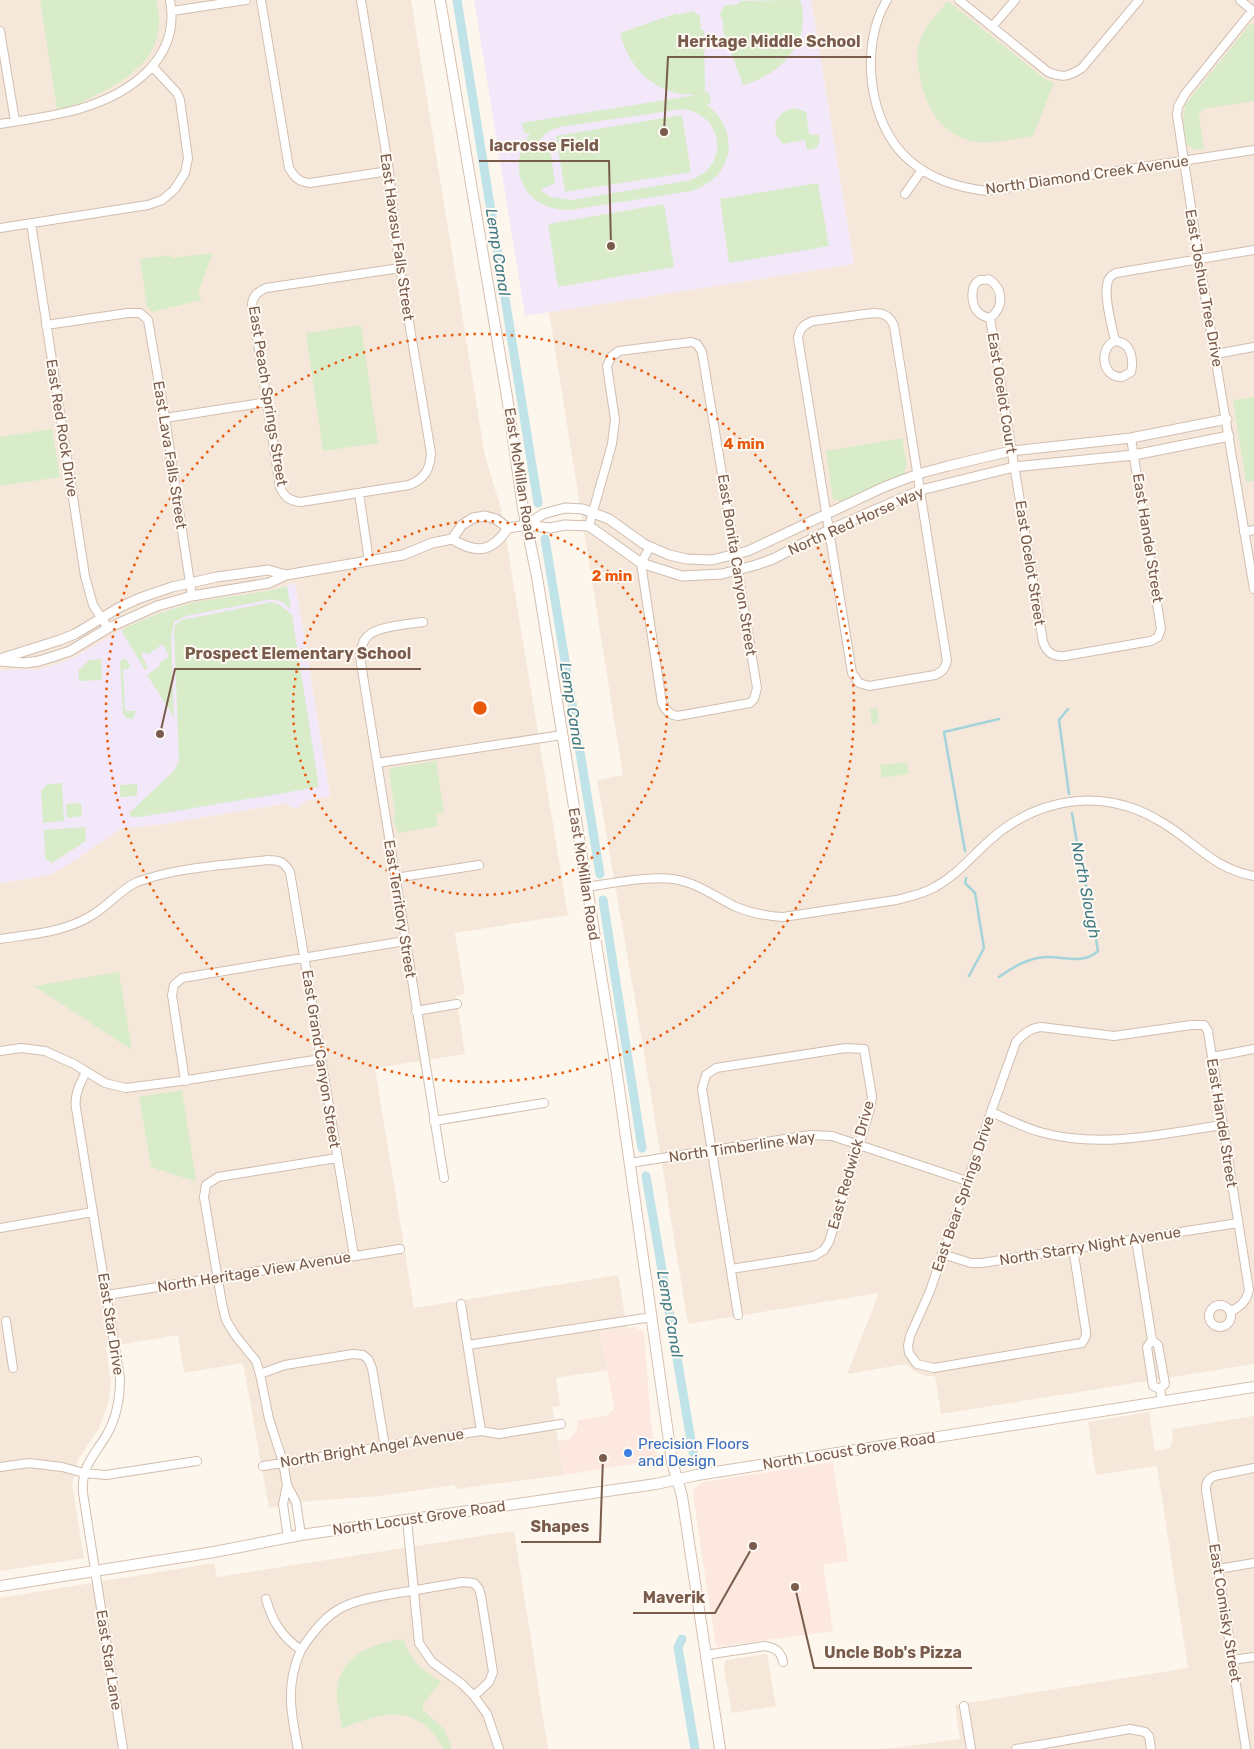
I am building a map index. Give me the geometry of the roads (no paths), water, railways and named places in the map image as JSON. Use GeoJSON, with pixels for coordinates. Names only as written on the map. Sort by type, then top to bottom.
{"type":"FeatureCollection","features":[{"type":"Feature","properties":{"kind":"main road","name":"East McMillan Road"},"geometry":{"type":"LineString","coordinates":[[440,0],[480,229],[562,734],[630,1163],[672,1462],[682,1496],[720,1749]]}},
{"type":"Feature","properties":{"kind":"main road","name":"North Locust Grove Road"},"geometry":{"type":"LineString","coordinates":[[0,1586],[214,1552],[301,1535],[677,1480],[697,1475],[1254,1387]]}},
{"type":"Feature","properties":{"kind":"street"},"geometry":{"type":"LineString","coordinates":[[0,124],[80,109],[107,98],[137,82],[153,67],[165,50],[172,24],[170,0]]}},
{"type":"Feature","properties":{"kind":"street"},"geometry":{"type":"LineString","coordinates":[[172,11],[246,0]]}},
{"type":"Feature","properties":{"kind":"street"},"geometry":{"type":"LineString","coordinates":[[261,0],[289,168],[298,181],[310,183],[389,171]]}},
{"type":"Feature","properties":{"kind":"street","name":"East Havasu Falls Street"},"geometry":{"type":"LineString","coordinates":[[359,494],[409,485],[419,481],[426,474],[430,464],[431,453],[400,268],[389,171],[361,0]]}},
{"type":"Feature","properties":{"kind":"street","name":"North Diamond Creek Avenue"},"geometry":{"type":"LineString","coordinates":[[888,0],[875,26],[870,52],[871,78],[876,102],[889,136],[896,146],[908,159],[938,180],[953,185],[986,191],[1254,150]]}},
{"type":"Feature","properties":{"kind":"street"},"geometry":{"type":"LineString","coordinates":[[959,0],[1048,72],[1060,77],[1071,75],[1082,68],[1139,0]]}},
{"type":"Feature","properties":{"kind":"street"},"geometry":{"type":"LineString","coordinates":[[992,27],[1015,0]]}},
{"type":"Feature","properties":{"kind":"street"},"geometry":{"type":"LineString","coordinates":[[1240,0],[1253,12]]}},
{"type":"Feature","properties":{"kind":"street","name":"East Joshua Tree Drive"},"geometry":{"type":"LineString","coordinates":[[1253,12],[1181,100],[1177,115],[1183,162],[1254,589]]}},
{"type":"Feature","properties":{"kind":"street"},"geometry":{"type":"LineString","coordinates":[[0,31],[15,121]]}},
{"type":"Feature","properties":{"kind":"street"},"geometry":{"type":"LineString","coordinates":[[0,228],[155,203],[168,196],[179,184],[185,172],[188,158],[180,100],[173,87],[153,67]]}},
{"type":"Feature","properties":{"kind":"street"},"geometry":{"type":"LineString","coordinates":[[905,194],[922,170]]}},
{"type":"Feature","properties":{"kind":"street","name":"East Red Rock Drive"},"geometry":{"type":"LineString","coordinates":[[31,223],[87,584],[93,605],[108,628]]}},
{"type":"Feature","properties":{"kind":"street"},"geometry":{"type":"LineString","coordinates":[[1115,341],[1106,291],[1107,282],[1116,273],[1254,250]]}},
{"type":"Feature","properties":{"kind":"street","name":"East Peach Springs Street"},"geometry":{"type":"LineString","coordinates":[[359,494],[301,502],[287,499],[280,486],[252,304],[253,298],[257,293],[266,288],[400,268]]}},
{"type":"Feature","properties":{"kind":"street","name":"East Ocelot Court"},"geometry":{"type":"LineString","coordinates":[[988,279],[998,289],[1000,308],[990,318],[980,316],[975,310],[972,292],[975,284],[980,280],[988,279]]}},
{"type":"Feature","properties":{"kind":"street","name":"East Lava Falls Street"},"geometry":{"type":"LineString","coordinates":[[46,325],[128,312],[140,313],[150,324],[192,596]]}},
{"type":"Feature","properties":{"kind":"street"},"geometry":{"type":"LineString","coordinates":[[873,313],[886,315],[891,319],[894,326],[918,474],[947,651],[946,668],[935,676],[869,686],[859,683],[852,673],[798,338],[800,330],[804,325],[813,321],[873,313]]}},
{"type":"Feature","properties":{"kind":"street","name":"East Ocelot Court"},"geometry":{"type":"LineString","coordinates":[[990,318],[1014,468]]}},
{"type":"Feature","properties":{"kind":"street"},"geometry":{"type":"LineString","coordinates":[[1115,341],[1126,345],[1130,352],[1131,372],[1122,378],[1112,376],[1106,368],[1105,348],[1115,341]]}},
{"type":"Feature","properties":{"kind":"street","name":"East Bonita Canyon Street"},"geometry":{"type":"LineString","coordinates":[[593,512],[612,444],[615,420],[607,366],[612,357],[620,351],[686,342],[697,344],[702,352],[736,555],[757,688],[754,699],[745,705],[678,716],[668,713],[662,703],[641,563]]}},
{"type":"Feature","properties":{"kind":"street"},"geometry":{"type":"LineString","coordinates":[[1216,354],[1254,348]]}},
{"type":"Feature","properties":{"kind":"street"},"geometry":{"type":"LineString","coordinates":[[165,418],[267,402]]}},
{"type":"Feature","properties":{"kind":"street","name":"North Red Horse Way"},"geometry":{"type":"LineString","coordinates":[[527,525],[543,514],[558,509],[574,508],[593,512],[609,519],[628,533],[669,555],[688,559],[712,560],[736,555],[884,487],[918,474],[1011,451],[1131,438],[1227,419]]}},
{"type":"Feature","properties":{"kind":"street","name":"North Red Horse Way"},"geometry":{"type":"LineString","coordinates":[[508,528],[527,525],[550,528],[565,525],[588,526],[641,563],[682,576],[706,576],[738,571],[773,558],[829,530],[921,490],[989,472],[1134,455],[1229,436]]}},
{"type":"Feature","properties":{"kind":"street","name":"East Handel Street"},"geometry":{"type":"LineString","coordinates":[[1052,655],[1065,656],[1151,641],[1158,637],[1162,625],[1131,438]]}},
{"type":"Feature","properties":{"kind":"street","name":"East Ocelot Street"},"geometry":{"type":"LineString","coordinates":[[1014,468],[1043,642],[1046,650],[1052,655]]}},
{"type":"Feature","properties":{"kind":"street"},"geometry":{"type":"LineString","coordinates":[[359,494],[369,561]]}},
{"type":"Feature","properties":{"kind":"street"},"geometry":{"type":"LineString","coordinates":[[588,526],[593,512]]}},
{"type":"Feature","properties":{"kind":"street"},"geometry":{"type":"LineString","coordinates":[[0,660],[25,663],[55,656],[83,644],[108,628],[157,606],[192,596],[269,583],[286,575],[403,555],[452,539],[471,548],[486,548],[499,541],[508,528],[496,520],[485,516],[473,518],[462,525],[452,539]]}},
{"type":"Feature","properties":{"kind":"street"},"geometry":{"type":"LineString","coordinates":[[1244,532],[1254,530]]}},
{"type":"Feature","properties":{"kind":"street"},"geometry":{"type":"LineString","coordinates":[[641,563],[650,546]]}},
{"type":"Feature","properties":{"kind":"street"},"geometry":{"type":"LineString","coordinates":[[0,660],[60,640],[140,598],[172,586],[268,570],[286,575]]}},
{"type":"Feature","properties":{"kind":"street","name":"East Territory Street"},"geometry":{"type":"LineString","coordinates":[[423,622],[378,630],[369,634],[364,640],[360,657],[444,1178]]}},
{"type":"Feature","properties":{"kind":"street"},"geometry":{"type":"LineString","coordinates":[[377,762],[562,734]]}},
{"type":"Feature","properties":{"kind":"street"},"geometry":{"type":"LineString","coordinates":[[586,887],[651,879],[678,879],[695,885],[750,912],[766,916],[783,917],[896,900],[913,896],[936,886],[964,866],[1002,829],[1017,820],[1051,805],[1077,801],[1112,803],[1142,812],[1158,819],[1220,865],[1242,874],[1254,876]]}},
{"type":"Feature","properties":{"kind":"street","name":"East Grand Canyon Street"},"geometry":{"type":"LineString","coordinates":[[0,939],[73,926],[95,914],[135,883],[152,877],[182,871],[268,860],[279,860],[285,864],[290,872],[354,1256]]}},
{"type":"Feature","properties":{"kind":"street"},"geometry":{"type":"LineString","coordinates":[[395,878],[479,865]]}},
{"type":"Feature","properties":{"kind":"street"},"geometry":{"type":"LineString","coordinates":[[185,1081],[172,995],[174,985],[186,976],[405,941]]}},
{"type":"Feature","properties":{"kind":"street"},"geometry":{"type":"LineString","coordinates":[[416,1011],[457,1004]]}},
{"type":"Feature","properties":{"kind":"street","name":"East Handel Street"},"geometry":{"type":"LineString","coordinates":[[1029,1031],[1040,1027],[1114,1036],[1191,1025],[1204,1025],[1208,1031],[1249,1290],[1247,1298],[1242,1305],[1230,1312]]}},
{"type":"Feature","properties":{"kind":"street","name":"East Bear Springs Drive"},"geometry":{"type":"LineString","coordinates":[[1029,1031],[1023,1034],[1016,1042],[930,1291],[910,1336],[909,1353],[917,1364],[934,1368],[1082,1343],[1086,1332],[1073,1248]]}},
{"type":"Feature","properties":{"kind":"street"},"geometry":{"type":"LineString","coordinates":[[0,1050],[21,1048],[46,1051],[59,1056],[105,1083],[126,1088],[185,1081],[321,1059]]}},
{"type":"Feature","properties":{"kind":"street","name":"East Redwick Drive"},"geometry":{"type":"LineString","coordinates":[[712,1151],[702,1089],[706,1075],[716,1068],[846,1048],[864,1049],[872,1097],[870,1109],[829,1242],[824,1250],[814,1256],[731,1269]]}},
{"type":"Feature","properties":{"kind":"street"},"geometry":{"type":"LineString","coordinates":[[1212,1057],[1254,1049]]}},
{"type":"Feature","properties":{"kind":"street","name":"East Star Drive"},"geometry":{"type":"LineString","coordinates":[[86,1072],[78,1086],[75,1099],[108,1295],[120,1388],[114,1419],[106,1435],[91,1456],[84,1473],[83,1493],[95,1570]]}},
{"type":"Feature","properties":{"kind":"street"},"geometry":{"type":"LineString","coordinates":[[434,1121],[544,1104]]}},
{"type":"Feature","properties":{"kind":"street"},"geometry":{"type":"LineString","coordinates":[[991,1112],[1040,1132],[1076,1139],[1122,1140],[1222,1125]]}},
{"type":"Feature","properties":{"kind":"street","name":"North Timberline Way"},"geometry":{"type":"LineString","coordinates":[[630,1163],[810,1135],[832,1136],[967,1181]]}},
{"type":"Feature","properties":{"kind":"street"},"geometry":{"type":"LineString","coordinates":[[712,1151],[738,1315]]}},
{"type":"Feature","properties":{"kind":"street"},"geometry":{"type":"LineString","coordinates":[[301,1535],[296,1502],[287,1486],[283,1462],[269,1419],[256,1361],[235,1335],[226,1320],[204,1197],[206,1185],[218,1177],[337,1158]]}},
{"type":"Feature","properties":{"kind":"street"},"geometry":{"type":"LineString","coordinates":[[0,1228],[93,1212]]}},
{"type":"Feature","properties":{"kind":"street","name":"North Starry Night Avenue"},"geometry":{"type":"LineString","coordinates":[[942,1254],[971,1263],[982,1263],[1238,1223]]}},
{"type":"Feature","properties":{"kind":"street"},"geometry":{"type":"LineString","coordinates":[[1136,1239],[1152,1340],[1158,1345],[1164,1384],[1160,1389],[1162,1401]]}},
{"type":"Feature","properties":{"kind":"street","name":"North Heritage View Avenue"},"geometry":{"type":"LineString","coordinates":[[108,1295],[400,1249]]}},
{"type":"Feature","properties":{"kind":"street"},"geometry":{"type":"LineString","coordinates":[[461,1304],[481,1431]]}},
{"type":"Feature","properties":{"kind":"street"},"geometry":{"type":"LineString","coordinates":[[468,1345],[652,1317]]}},
{"type":"Feature","properties":{"kind":"street"},"geometry":{"type":"LineString","coordinates":[[6,1321],[13,1368]]}},
{"type":"Feature","properties":{"kind":"street"},"geometry":{"type":"LineString","coordinates":[[0,1346],[9,1345]]}},
{"type":"Feature","properties":{"kind":"street"},"geometry":{"type":"LineString","coordinates":[[260,1374],[297,1363],[352,1354],[364,1355],[368,1358],[372,1368],[385,1446]]}},
{"type":"Feature","properties":{"kind":"street","name":"North Bright Angel Avenue"},"geometry":{"type":"LineString","coordinates":[[263,1466],[481,1431],[499,1434],[561,1424]]}},
{"type":"Feature","properties":{"kind":"street"},"geometry":{"type":"LineString","coordinates":[[0,1466],[29,1463],[62,1466],[84,1473],[106,1475],[197,1461]]}},
{"type":"Feature","properties":{"kind":"street","name":"East Comisky Street"},"geometry":{"type":"LineString","coordinates":[[1246,1749],[1206,1483],[1209,1478],[1219,1474],[1254,1468]]}},
{"type":"Feature","properties":{"kind":"street"},"geometry":{"type":"LineString","coordinates":[[287,1486],[283,1504],[288,1538]]}},
{"type":"Feature","properties":{"kind":"street"},"geometry":{"type":"LineString","coordinates":[[407,1520],[419,1642],[432,1662],[462,1684],[474,1696],[491,1721],[499,1749]]}},
{"type":"Feature","properties":{"kind":"street"},"geometry":{"type":"LineString","coordinates":[[1218,1569],[1254,1563]]}},
{"type":"Feature","properties":{"kind":"street","name":"East Star Lane"},"geometry":{"type":"LineString","coordinates":[[95,1570],[123,1749]]}},
{"type":"Feature","properties":{"kind":"street"},"geometry":{"type":"LineString","coordinates":[[298,1749],[291,1710],[290,1684],[301,1650],[322,1621],[343,1606],[368,1598],[462,1582],[474,1583],[479,1589],[481,1596],[493,1670],[489,1682],[474,1696]]}},
{"type":"Feature","properties":{"kind":"street"},"geometry":{"type":"LineString","coordinates":[[266,1598],[274,1622],[291,1643],[301,1650]]}},
{"type":"Feature","properties":{"kind":"street"},"geometry":{"type":"LineString","coordinates":[[706,1655],[765,1646],[773,1647],[779,1652],[783,1662]]}},
{"type":"Feature","properties":{"kind":"street"},"geometry":{"type":"LineString","coordinates":[[1232,1660],[1254,1657]]}},
{"type":"Feature","properties":{"kind":"street"},"geometry":{"type":"LineString","coordinates":[[964,1706],[971,1749]]}},
{"type":"Feature","properties":{"kind":"street"},"geometry":{"type":"LineString","coordinates":[[1016,1749],[1130,1729],[1145,1732],[1149,1736],[1152,1749]]}},
{"type":"Feature","properties":{"kind":"waterway","name":"Lemp Canal"},"geometry":{"type":"LineString","coordinates":[[457,0],[538,503]]}},
{"type":"Feature","properties":{"kind":"waterway","name":"Lemp Canal"},"geometry":{"type":"LineString","coordinates":[[545,539],[600,874]]}},
{"type":"Feature","properties":{"kind":"waterway","name":"North Slough"},"geometry":{"type":"LineString","coordinates":[[1068,709],[1059,720],[1069,794]]}},
{"type":"Feature","properties":{"kind":"waterway","name":"North Slough"},"geometry":{"type":"LineString","coordinates":[[965,851],[944,732],[999,719]]}},
{"type":"Feature","properties":{"kind":"waterway","name":"North Slough"},"geometry":{"type":"LineString","coordinates":[[999,977],[1017,965],[1033,959],[1046,957],[1077,959],[1091,956],[1098,951],[1088,889],[1083,880],[1072,813]]}},
{"type":"Feature","properties":{"kind":"waterway","name":"North Slough"},"geometry":{"type":"LineString","coordinates":[[966,878],[965,883],[975,893],[984,948],[969,976]]}},
{"type":"Feature","properties":{"kind":"waterway","name":"Lemp Canal"},"geometry":{"type":"LineString","coordinates":[[603,900],[642,1148]]}},
{"type":"Feature","properties":{"kind":"waterway","name":"Lemp Canal"},"geometry":{"type":"LineString","coordinates":[[646,1176],[693,1452]]}},
{"type":"Feature","properties":{"kind":"waterway","name":"North Slough"},"geometry":{"type":"LineString","coordinates":[[682,1639],[678,1647],[695,1749]]}},
{"type":"Feature","properties":{"kind":"place","name":"Heritage Middle School"},"geometry":{"type":"Point","coordinates":[664,132]}},
{"type":"Feature","properties":{"kind":"place","name":"lacrosse Field"},"geometry":{"type":"Point","coordinates":[611,246]}},
{"type":"Feature","properties":{"kind":"place","name":"Prospect Elementary School"},"geometry":{"type":"Point","coordinates":[160,734]}},
{"type":"Feature","properties":{"kind":"place","name":"Precision Floors and Design"},"geometry":{"type":"Point","coordinates":[628,1453]}},
{"type":"Feature","properties":{"kind":"place","name":"Shapes"},"geometry":{"type":"Point","coordinates":[603,1458]}},
{"type":"Feature","properties":{"kind":"place","name":"Maverik"},"geometry":{"type":"Point","coordinates":[753,1546]}},
{"type":"Feature","properties":{"kind":"place","name":"Uncle Bob's Pizza"},"geometry":{"type":"Point","coordinates":[795,1587]}}]}
